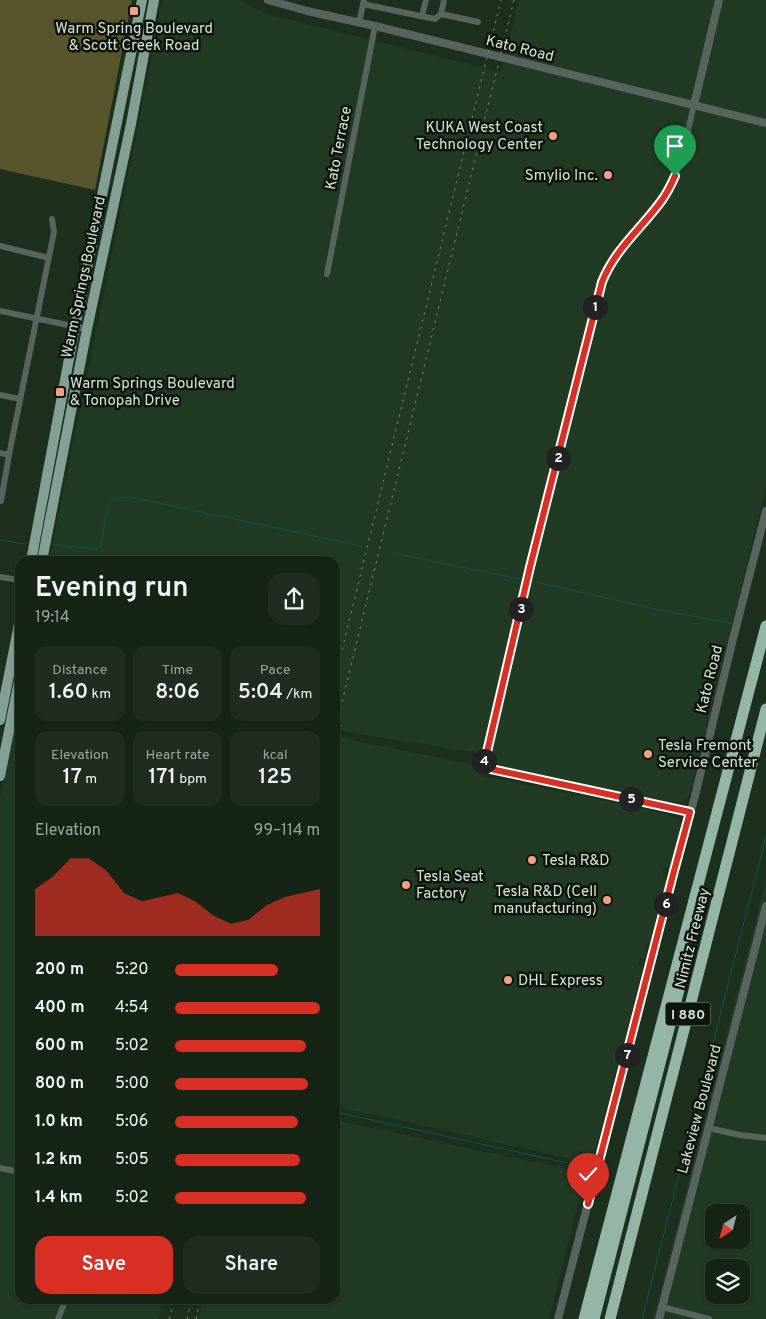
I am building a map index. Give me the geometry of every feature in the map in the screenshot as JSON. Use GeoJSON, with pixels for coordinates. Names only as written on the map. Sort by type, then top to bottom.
{"type":"FeatureCollection","features":[{"type":"Feature","properties":{"kind":"highway","name":"Nimitz Freeway"},"geometry":{"type":"LineString","coordinates":[[584,1319],[766,626]]}},
{"type":"Feature","properties":{"kind":"highway","name":"Nimitz Freeway"},"geometry":{"type":"LineString","coordinates":[[610,1319],[766,709]]}},
{"type":"Feature","properties":{"kind":"highway","name":"I 880"},"geometry":{"type":"LineString","coordinates":[[594,1319],[692,939],[687,929]]}},
{"type":"Feature","properties":{"kind":"main road","name":"Warm Springs Boulevard"},"geometry":{"type":"LineString","coordinates":[[32,556],[75,327],[142,0]]}},
{"type":"Feature","properties":{"kind":"main road","name":"Warm Springs Boulevard"},"geometry":{"type":"LineString","coordinates":[[43,556],[87,329],[131,124],[154,1]]}},
{"type":"Feature","properties":{"kind":"main road"},"geometry":{"type":"LineString","coordinates":[[58,417],[61,430],[57,460],[60,466]]}},
{"type":"Feature","properties":{"kind":"main road"},"geometry":{"type":"LineString","coordinates":[[0,720],[15,669]]}},
{"type":"Feature","properties":{"kind":"main road"},"geometry":{"type":"LineString","coordinates":[[0,776],[15,701]]}},
{"type":"Feature","properties":{"kind":"street","name":"Kato Road"},"geometry":{"type":"LineString","coordinates":[[268,0],[766,123]]}},
{"type":"Feature","properties":{"kind":"street"},"geometry":{"type":"LineString","coordinates":[[381,8],[383,0]]}},
{"type":"Feature","properties":{"kind":"street"},"geometry":{"type":"LineString","coordinates":[[422,16],[426,0]]}},
{"type":"Feature","properties":{"kind":"street"},"geometry":{"type":"LineString","coordinates":[[359,23],[364,2],[381,8],[435,19],[441,14],[444,0]]}},
{"type":"Feature","properties":{"kind":"street"},"geometry":{"type":"LineString","coordinates":[[690,812],[494,770],[486,766],[484,760],[600,288],[606,270],[614,257],[659,204],[670,189],[676,176],[720,0]]}},
{"type":"Feature","properties":{"kind":"street"},"geometry":{"type":"LineString","coordinates":[[441,14],[478,22]]}},
{"type":"Feature","properties":{"kind":"street","name":"Kato Terrace"},"geometry":{"type":"LineString","coordinates":[[327,274],[375,26]]}},
{"type":"Feature","properties":{"kind":"street"},"geometry":{"type":"LineString","coordinates":[[1,501],[54,232],[52,219]]}},
{"type":"Feature","properties":{"kind":"street"},"geometry":{"type":"LineString","coordinates":[[0,246],[49,258]]}},
{"type":"Feature","properties":{"kind":"street"},"geometry":{"type":"LineString","coordinates":[[0,311],[87,329]]}},
{"type":"Feature","properties":{"kind":"street"},"geometry":{"type":"LineString","coordinates":[[0,395],[20,399]]}},
{"type":"Feature","properties":{"kind":"street"},"geometry":{"type":"LineString","coordinates":[[0,453],[9,455]]}},
{"type":"Feature","properties":{"kind":"street","name":"Kato Road"},"geometry":{"type":"LineString","coordinates":[[558,1319],[690,812],[766,510]]}},
{"type":"Feature","properties":{"kind":"street"},"geometry":{"type":"LineString","coordinates":[[0,577],[15,579]]}},
{"type":"Feature","properties":{"kind":"street","name":"Lakeview Boulevard"},"geometry":{"type":"LineString","coordinates":[[659,1319],[766,906]]}},
{"type":"Feature","properties":{"kind":"street"},"geometry":{"type":"LineString","coordinates":[[708,1128],[766,1138]]}},
{"type":"Feature","properties":{"kind":"street"},"geometry":{"type":"LineString","coordinates":[[0,1168],[15,1171]]}},
{"type":"Feature","properties":{"kind":"street"},"geometry":{"type":"LineString","coordinates":[[58,1319],[64,1304]]}},
{"type":"Feature","properties":{"kind":"street"},"geometry":{"type":"LineString","coordinates":[[662,1307],[709,1319]]}},
{"type":"Feature","properties":{"kind":"shaded area"},"geometry":{"type":"Polygon","coordinates":[[[0,0],[132,0],[95,190],[0,169],[0,0]]]}},
{"type":"Feature","properties":{"kind":"shaded area"},"geometry":{"type":"Polygon","coordinates":[[[162,0],[239,0],[264,13],[501,72],[519,0],[766,0],[766,486],[690,794],[684,801],[678,803],[654,799],[500,766],[493,759],[492,752],[482,750],[477,753],[340,731],[340,556],[50,556],[162,0]]]}},
{"type":"Feature","properties":{"kind":"shaded area"},"geometry":{"type":"Polygon","coordinates":[[[15,727],[15,1304],[162,1304],[158,1319],[0,1319],[0,796],[15,727]]]}},
{"type":"Feature","properties":{"kind":"shaded area"},"geometry":{"type":"Polygon","coordinates":[[[342,738],[471,764],[483,776],[647,809],[676,818],[680,831],[671,864],[669,867],[664,867],[663,874],[667,880],[650,942],[646,945],[645,959],[640,958],[638,965],[643,967],[592,1164],[340,1108],[340,746],[342,738]]]}},
{"type":"Feature","properties":{"kind":"shaded area"},"geometry":{"type":"Polygon","coordinates":[[[766,879],[766,1319],[653,1319],[766,879]]]}},
{"type":"Feature","properties":{"kind":"shaded area"},"geometry":{"type":"Polygon","coordinates":[[[340,1121],[586,1173],[549,1319],[198,1319],[202,1304],[340,1304],[340,1121]]]}},
{"type":"Feature","properties":{"kind":"waterway"},"geometry":{"type":"LineString","coordinates":[[54,545],[100,548],[109,506],[114,499],[122,497],[131,497],[356,545]]}},
{"type":"Feature","properties":{"kind":"waterway"},"geometry":{"type":"LineString","coordinates":[[0,540],[25,544]]}},
{"type":"Feature","properties":{"kind":"waterway"},"geometry":{"type":"LineString","coordinates":[[392,553],[520,579]]}},
{"type":"Feature","properties":{"kind":"waterway"},"geometry":{"type":"LineString","coordinates":[[535,582],[669,612],[731,623]]}},
{"type":"Feature","properties":{"kind":"waterway"},"geometry":{"type":"LineString","coordinates":[[642,1319],[766,837]]}},
{"type":"Feature","properties":{"kind":"waterway"},"geometry":{"type":"LineString","coordinates":[[340,1113],[586,1167]]}},
{"type":"Feature","properties":{"kind":"railway"},"geometry":{"type":"LineString","coordinates":[[340,659],[501,0]]}},
{"type":"Feature","properties":{"kind":"railway"},"geometry":{"type":"LineString","coordinates":[[340,711],[514,0]]}},
{"type":"Feature","properties":{"kind":"railway"},"geometry":{"type":"LineString","coordinates":[[340,729],[341,725]]}},
{"type":"Feature","properties":{"kind":"railway"},"geometry":{"type":"LineString","coordinates":[[169,1319],[174,1304]]}},
{"type":"Feature","properties":{"kind":"railway"},"geometry":{"type":"LineString","coordinates":[[187,1319],[191,1304]]}},
{"type":"Feature","properties":{"kind":"railway"},"geometry":{"type":"LineString","coordinates":[[196,1319],[199,1304]]}},
{"type":"Feature","properties":{"kind":"place","name":"Warm Spring Boulevard & Scott Creek Road"},"geometry":{"type":"Point","coordinates":[134,11]}},
{"type":"Feature","properties":{"kind":"place","name":"KUKA West Coast Technology Center"},"geometry":{"type":"Point","coordinates":[553,136]}},
{"type":"Feature","properties":{"kind":"place","name":"Smylio Inc."},"geometry":{"type":"Point","coordinates":[608,175]}},
{"type":"Feature","properties":{"kind":"place","name":"Warm Springs Boulevard & Tonopah Drive"},"geometry":{"type":"Point","coordinates":[60,392]}},
{"type":"Feature","properties":{"kind":"place","name":"Tesla Fremont Service Center"},"geometry":{"type":"Point","coordinates":[648,754]}},
{"type":"Feature","properties":{"kind":"place","name":"Tesla R&D"},"geometry":{"type":"Point","coordinates":[532,860]}},
{"type":"Feature","properties":{"kind":"place","name":"Tesla Seat Factory"},"geometry":{"type":"Point","coordinates":[406,885]}},
{"type":"Feature","properties":{"kind":"place","name":"Tesla R&D (Cell manufacturing)"},"geometry":{"type":"Point","coordinates":[607,900]}},
{"type":"Feature","properties":{"kind":"place","name":"DHL Express"},"geometry":{"type":"Point","coordinates":[508,980]}},
{"type":"Feature","properties":{"kind":"route"},"geometry":{"type":"LineString","coordinates":[[588,1204],[690,812],[491,769],[484,764],[484,760],[530,567],[602,282],[606,270],[614,257],[662,200],[670,189],[675,176]]}}]}
